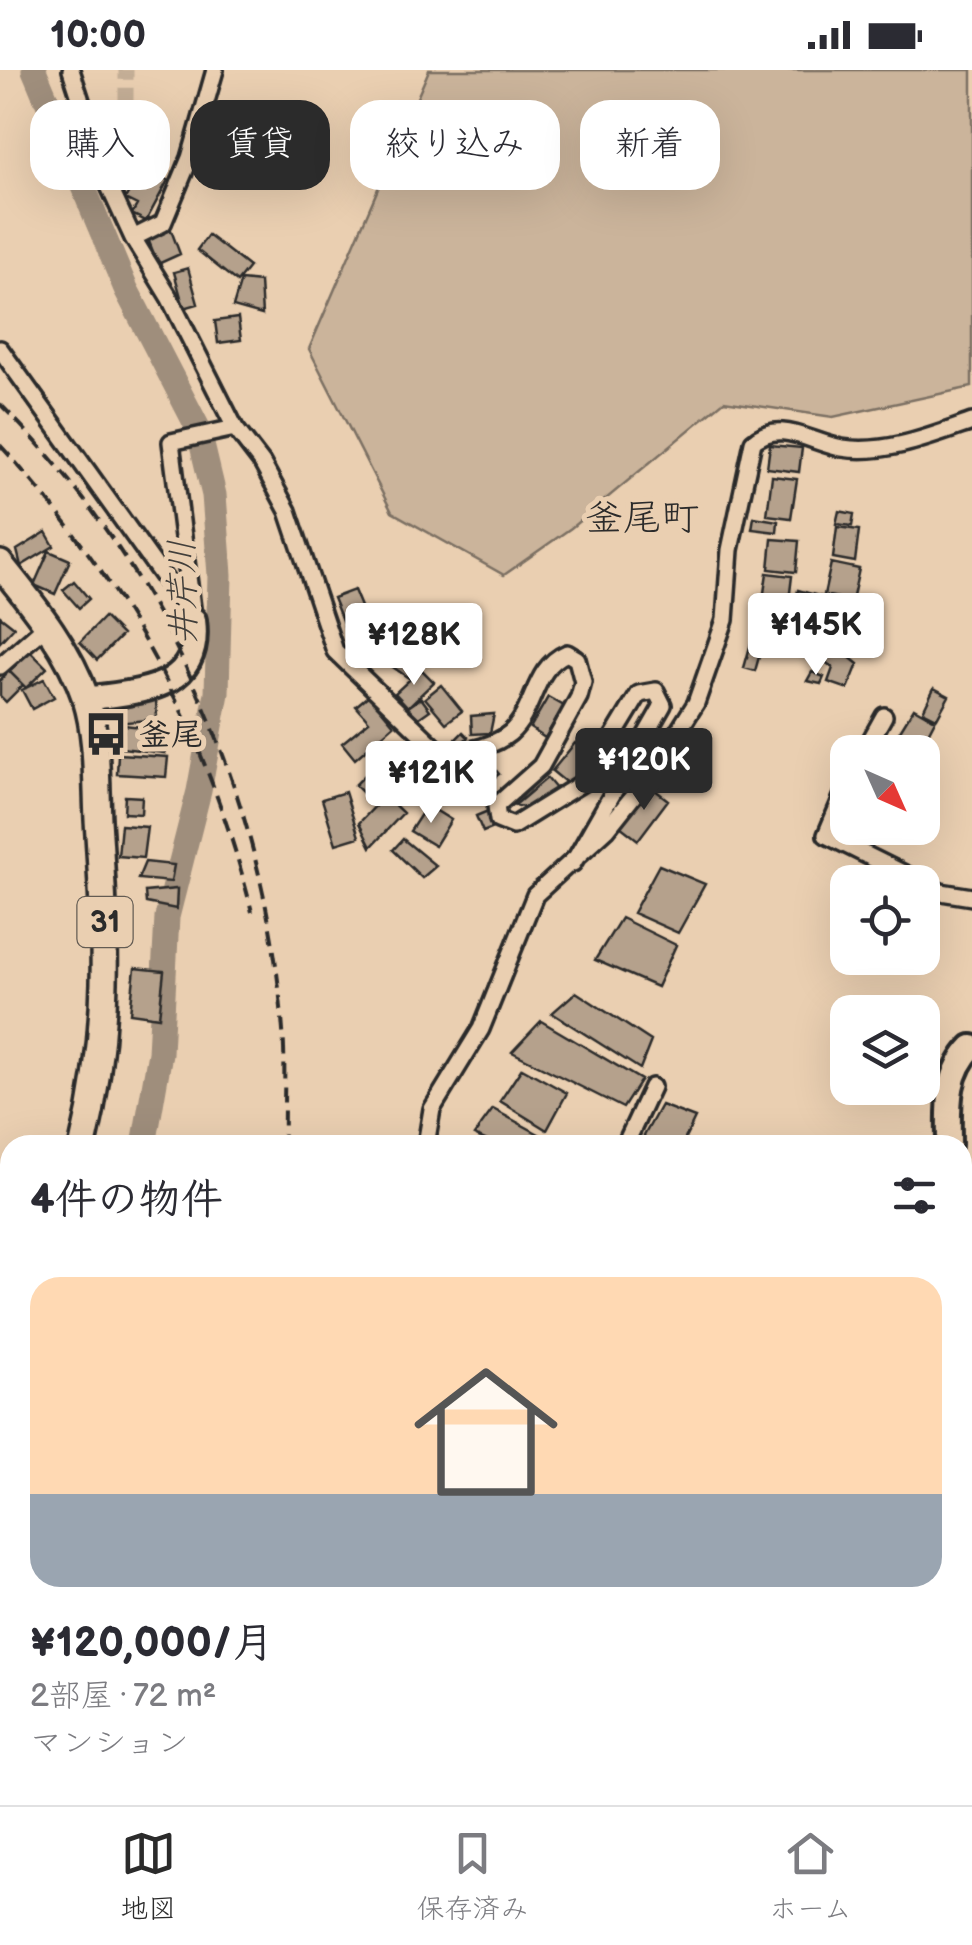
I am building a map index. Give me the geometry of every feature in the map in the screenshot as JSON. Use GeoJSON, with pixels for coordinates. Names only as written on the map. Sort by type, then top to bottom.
{"type":"FeatureCollection","features":[{"type":"Feature","properties":{"kind":"main road","name":"31"},"geometry":{"type":"LineString","coordinates":[[0,564],[48,624],[86,699],[94,741],[108,966],[99,1079],[85,1135]]}},
{"type":"Feature","properties":{"kind":"main road"},"geometry":{"type":"LineString","coordinates":[[86,699],[160,688],[179,674],[194,648],[194,620]]}},
{"type":"Feature","properties":{"kind":"main road"},"geometry":{"type":"LineString","coordinates":[[949,1135],[954,1072],[972,1047]]}},
{"type":"Feature","properties":{"kind":"street"},"geometry":{"type":"LineString","coordinates":[[71,70],[108,184],[133,238],[169,297],[234,428],[262,463],[288,511],[335,651],[443,755],[475,749],[512,731],[550,660],[567,652],[577,659],[584,682],[579,697],[541,766],[496,806],[498,820],[513,826],[587,780],[639,694],[656,691],[663,704],[573,863]]}},
{"type":"Feature","properties":{"kind":"street"},"geometry":{"type":"LineString","coordinates":[[133,238],[163,223],[166,206],[190,158],[216,70]]}},
{"type":"Feature","properties":{"kind":"street"},"geometry":{"type":"LineString","coordinates":[[0,348],[194,620]]}},
{"type":"Feature","properties":{"kind":"street"},"geometry":{"type":"LineString","coordinates":[[428,1135],[432,1109],[481,1029],[535,895],[573,863],[654,770],[696,703],[725,620],[730,550],[752,442],[761,435],[784,430],[844,448],[909,444],[972,422]]}},
{"type":"Feature","properties":{"kind":"street"},"geometry":{"type":"LineString","coordinates":[[194,620],[171,442],[234,428]]}},
{"type":"Feature","properties":{"kind":"street"},"geometry":{"type":"LineString","coordinates":[[0,666],[48,624]]}},
{"type":"Feature","properties":{"kind":"street"},"geometry":{"type":"LineString","coordinates":[[873,735],[884,716]]}},
{"type":"Feature","properties":{"kind":"street"},"geometry":{"type":"LineString","coordinates":[[846,845],[941,892],[972,898]]}},
{"type":"Feature","properties":{"kind":"street"},"geometry":{"type":"LineString","coordinates":[[630,1135],[652,1087]]}},
{"type":"Feature","properties":{"kind":"shaded area"},"geometry":{"type":"Polygon","coordinates":[[[429,70],[972,70],[972,387],[833,417],[724,401],[571,528],[504,575],[392,512],[309,349],[377,190],[560,190],[560,100],[416,100],[429,70]]]}},
{"type":"Feature","properties":{"kind":"building"},"geometry":{"type":"Polygon","coordinates":[[[130,190],[163,190],[146,221],[132,214],[137,205],[125,199],[130,190]]]}},
{"type":"Feature","properties":{"kind":"building"},"geometry":{"type":"Polygon","coordinates":[[[171,230],[180,254],[158,264],[148,239],[171,230]]]}},
{"type":"Feature","properties":{"kind":"building"},"geometry":{"type":"Polygon","coordinates":[[[208,235],[249,267],[237,282],[197,250],[208,235]]]}},
{"type":"Feature","properties":{"kind":"building"},"geometry":{"type":"Polygon","coordinates":[[[188,268],[198,304],[184,308],[174,272],[188,268]]]}},
{"type":"Feature","properties":{"kind":"building"},"geometry":{"type":"Polygon","coordinates":[[[241,280],[260,282],[262,315],[233,307],[241,280]]]}},
{"type":"Feature","properties":{"kind":"building"},"geometry":{"type":"Polygon","coordinates":[[[238,318],[241,340],[218,343],[215,321],[238,318]]]}},
{"type":"Feature","properties":{"kind":"building"},"geometry":{"type":"Polygon","coordinates":[[[770,445],[802,448],[799,472],[767,468],[770,445]]]}},
{"type":"Feature","properties":{"kind":"building"},"geometry":{"type":"Polygon","coordinates":[[[772,476],[797,479],[791,518],[767,515],[772,476]]]}},
{"type":"Feature","properties":{"kind":"building"},"geometry":{"type":"Polygon","coordinates":[[[839,511],[854,514],[852,526],[836,524],[839,511]]]}},
{"type":"Feature","properties":{"kind":"building"},"geometry":{"type":"Polygon","coordinates":[[[754,517],[778,521],[777,532],[752,529],[754,517]]]}},
{"type":"Feature","properties":{"kind":"building"},"geometry":{"type":"Polygon","coordinates":[[[837,527],[859,530],[855,562],[833,558],[837,527]]]}},
{"type":"Feature","properties":{"kind":"building"},"geometry":{"type":"Polygon","coordinates":[[[46,532],[54,546],[21,566],[17,550],[46,532]]]}},
{"type":"Feature","properties":{"kind":"building"},"geometry":{"type":"Polygon","coordinates":[[[772,539],[799,541],[796,572],[769,569],[772,539]]]}},
{"type":"Feature","properties":{"kind":"building"},"geometry":{"type":"Polygon","coordinates":[[[49,551],[70,560],[55,594],[34,585],[49,551]]]}},
{"type":"Feature","properties":{"kind":"building"},"geometry":{"type":"Polygon","coordinates":[[[831,563],[859,569],[852,601],[824,595],[831,563]]]}},
{"type":"Feature","properties":{"kind":"building"},"geometry":{"type":"Polygon","coordinates":[[[767,573],[792,576],[788,609],[762,606],[767,573]]]}},
{"type":"Feature","properties":{"kind":"building"},"geometry":{"type":"Polygon","coordinates":[[[74,581],[89,599],[79,608],[63,590],[74,581]]]}},
{"type":"Feature","properties":{"kind":"building"},"geometry":{"type":"Polygon","coordinates":[[[354,590],[369,626],[348,635],[333,598],[354,590]]]}},
{"type":"Feature","properties":{"kind":"building"},"geometry":{"type":"Polygon","coordinates":[[[798,590],[829,599],[826,611],[795,602],[798,590]]]}},
{"type":"Feature","properties":{"kind":"building"},"geometry":{"type":"Polygon","coordinates":[[[845,612],[865,617],[860,638],[840,634],[845,612]]]}},
{"type":"Feature","properties":{"kind":"building"},"geometry":{"type":"Polygon","coordinates":[[[0,616],[14,627],[0,642],[0,616]]]}},
{"type":"Feature","properties":{"kind":"building"},"geometry":{"type":"Polygon","coordinates":[[[104,617],[122,635],[97,660],[80,642],[104,617]]]}},
{"type":"Feature","properties":{"kind":"building"},"geometry":{"type":"Polygon","coordinates":[[[809,632],[829,644],[819,661],[798,649],[809,632]]]}},
{"type":"Feature","properties":{"kind":"building"},"geometry":{"type":"Polygon","coordinates":[[[751,643],[762,646],[755,671],[744,668],[751,643]]]}},
{"type":"Feature","properties":{"kind":"building"},"geometry":{"type":"Polygon","coordinates":[[[834,645],[858,664],[848,689],[828,682],[833,668],[823,660],[834,645]]]}},
{"type":"Feature","properties":{"kind":"building"},"geometry":{"type":"Polygon","coordinates":[[[30,651],[47,668],[26,688],[9,671],[30,651]]]}},
{"type":"Feature","properties":{"kind":"building"},"geometry":{"type":"Polygon","coordinates":[[[393,654],[416,670],[410,679],[387,663],[393,654]]]}},
{"type":"Feature","properties":{"kind":"building"},"geometry":{"type":"Polygon","coordinates":[[[421,669],[434,682],[408,707],[395,693],[421,669]]]}},
{"type":"Feature","properties":{"kind":"building"},"geometry":{"type":"Polygon","coordinates":[[[9,671],[23,685],[6,702],[0,696],[0,680],[9,671]]]}},
{"type":"Feature","properties":{"kind":"building"},"geometry":{"type":"Polygon","coordinates":[[[812,672],[824,677],[821,684],[807,681],[812,672]]]}},
{"type":"Feature","properties":{"kind":"building"},"geometry":{"type":"Polygon","coordinates":[[[44,679],[54,697],[32,709],[22,690],[44,679]]]}},
{"type":"Feature","properties":{"kind":"building"},"geometry":{"type":"Polygon","coordinates":[[[441,685],[462,711],[446,723],[425,698],[441,685]]]}},
{"type":"Feature","properties":{"kind":"building"},"geometry":{"type":"Polygon","coordinates":[[[934,688],[949,696],[937,718],[923,711],[934,688]]]}},
{"type":"Feature","properties":{"kind":"building"},"geometry":{"type":"Polygon","coordinates":[[[369,695],[394,725],[355,759],[342,743],[369,721],[356,706],[369,695]]]}},
{"type":"Feature","properties":{"kind":"building"},"geometry":{"type":"Polygon","coordinates":[[[548,697],[564,706],[545,738],[530,728],[548,697]]]}},
{"type":"Feature","properties":{"kind":"building"},"geometry":{"type":"Polygon","coordinates":[[[421,698],[430,710],[413,722],[404,710],[421,698]]]}},
{"type":"Feature","properties":{"kind":"building"},"geometry":{"type":"Polygon","coordinates":[[[156,700],[157,719],[118,723],[116,704],[156,700]]]}},
{"type":"Feature","properties":{"kind":"building"},"geometry":{"type":"Polygon","coordinates":[[[914,708],[935,720],[927,735],[897,735],[914,708]]]}},
{"type":"Feature","properties":{"kind":"building"},"geometry":{"type":"Polygon","coordinates":[[[494,714],[490,733],[472,734],[471,716],[494,714]]]}},
{"type":"Feature","properties":{"kind":"building"},"geometry":{"type":"Polygon","coordinates":[[[124,725],[168,730],[165,753],[121,748],[124,725]]]}},
{"type":"Feature","properties":{"kind":"building"},"geometry":{"type":"Polygon","coordinates":[[[463,732],[468,737],[456,749],[451,744],[463,732]]]}},
{"type":"Feature","properties":{"kind":"building"},"geometry":{"type":"Polygon","coordinates":[[[575,743],[592,756],[569,785],[552,771],[575,743]]]}},
{"type":"Feature","properties":{"kind":"building"},"geometry":{"type":"Polygon","coordinates":[[[118,754],[168,757],[166,777],[117,774],[118,754]]]}},
{"type":"Feature","properties":{"kind":"building"},"geometry":{"type":"Polygon","coordinates":[[[403,757],[411,765],[372,802],[355,785],[380,760],[403,757]]]}},
{"type":"Feature","properties":{"kind":"building"},"geometry":{"type":"Polygon","coordinates":[[[491,764],[499,774],[472,794],[464,784],[491,764]]]}},
{"type":"Feature","properties":{"kind":"building"},"geometry":{"type":"Polygon","coordinates":[[[547,778],[557,790],[534,810],[515,805],[547,778]]]}},
{"type":"Feature","properties":{"kind":"building"},"geometry":{"type":"Polygon","coordinates":[[[650,786],[668,800],[638,840],[620,826],[650,786]]]}},
{"type":"Feature","properties":{"kind":"building"},"geometry":{"type":"Polygon","coordinates":[[[345,792],[359,837],[336,844],[322,799],[345,792]]]}},
{"type":"Feature","properties":{"kind":"building"},"geometry":{"type":"Polygon","coordinates":[[[125,796],[142,797],[141,814],[124,813],[125,796]]]}},
{"type":"Feature","properties":{"kind":"building"},"geometry":{"type":"Polygon","coordinates":[[[385,796],[403,813],[371,847],[359,823],[385,796]]]}},
{"type":"Feature","properties":{"kind":"building"},"geometry":{"type":"Polygon","coordinates":[[[427,805],[451,820],[435,846],[410,831],[427,805]]]}},
{"type":"Feature","properties":{"kind":"building"},"geometry":{"type":"Polygon","coordinates":[[[488,811],[495,827],[483,832],[476,816],[488,811]]]}},
{"type":"Feature","properties":{"kind":"building"},"geometry":{"type":"Polygon","coordinates":[[[121,825],[147,827],[143,858],[118,856],[121,825]]]}},
{"type":"Feature","properties":{"kind":"building"},"geometry":{"type":"Polygon","coordinates":[[[403,839],[436,866],[422,878],[393,850],[403,839]]]}},
{"type":"Feature","properties":{"kind":"building"},"geometry":{"type":"Polygon","coordinates":[[[145,862],[174,865],[171,882],[138,879],[145,862]]]}},
{"type":"Feature","properties":{"kind":"building"},"geometry":{"type":"Polygon","coordinates":[[[659,865],[705,884],[678,933],[633,913],[659,865]]]}},
{"type":"Feature","properties":{"kind":"building"},"geometry":{"type":"Polygon","coordinates":[[[177,889],[176,909],[146,903],[145,892],[177,889]]]}},
{"type":"Feature","properties":{"kind":"building"},"geometry":{"type":"Polygon","coordinates":[[[621,918],[676,945],[657,987],[595,960],[621,918]]]}},
{"type":"Feature","properties":{"kind":"building"},"geometry":{"type":"Polygon","coordinates":[[[135,968],[164,971],[159,1017],[130,1013],[135,968]]]}},
{"type":"Feature","properties":{"kind":"building"},"geometry":{"type":"Polygon","coordinates":[[[576,992],[651,1041],[640,1069],[552,1013],[576,992]]]}},
{"type":"Feature","properties":{"kind":"building"},"geometry":{"type":"Polygon","coordinates":[[[541,1021],[641,1080],[623,1108],[512,1052],[541,1021]]]}},
{"type":"Feature","properties":{"kind":"building"},"geometry":{"type":"Polygon","coordinates":[[[522,1068],[567,1093],[547,1130],[500,1101],[522,1068]]]}},
{"type":"Feature","properties":{"kind":"building"},"geometry":{"type":"Polygon","coordinates":[[[661,1105],[695,1118],[687,1135],[644,1135],[661,1105]]]}},
{"type":"Feature","properties":{"kind":"building"},"geometry":{"type":"Polygon","coordinates":[[[493,1109],[541,1135],[474,1135],[493,1109]]]}},
{"type":"Feature","properties":{"kind":"waterway","name":"井芹川"},"geometry":{"type":"LineString","coordinates":[[34,70],[126,289],[198,428],[214,495],[220,575],[217,693],[199,791],[167,917],[160,1053],[146,1135]]}},
{"type":"Feature","properties":{"kind":"tunnel"},"geometry":{"type":"LineString","coordinates":[[126,70],[126,100]]}},
{"type":"Feature","properties":{"kind":"railway"},"geometry":{"type":"LineString","coordinates":[[0,404],[59,469],[112,539],[158,613],[197,692],[230,774],[255,858],[273,944],[284,1045],[284,1135]]}},
{"type":"Feature","properties":{"kind":"railway"},"geometry":{"type":"LineString","coordinates":[[0,445],[86,551],[156,662],[211,782],[252,912]]}},
{"type":"Feature","properties":{"kind":"place","name":"釜尾"},"geometry":{"type":"Point","coordinates":[106,734]}},
{"type":"Feature","properties":{"kind":"district","name":"釜尾町"},"geometry":{"type":"Point","coordinates":[642,517]}}]}
